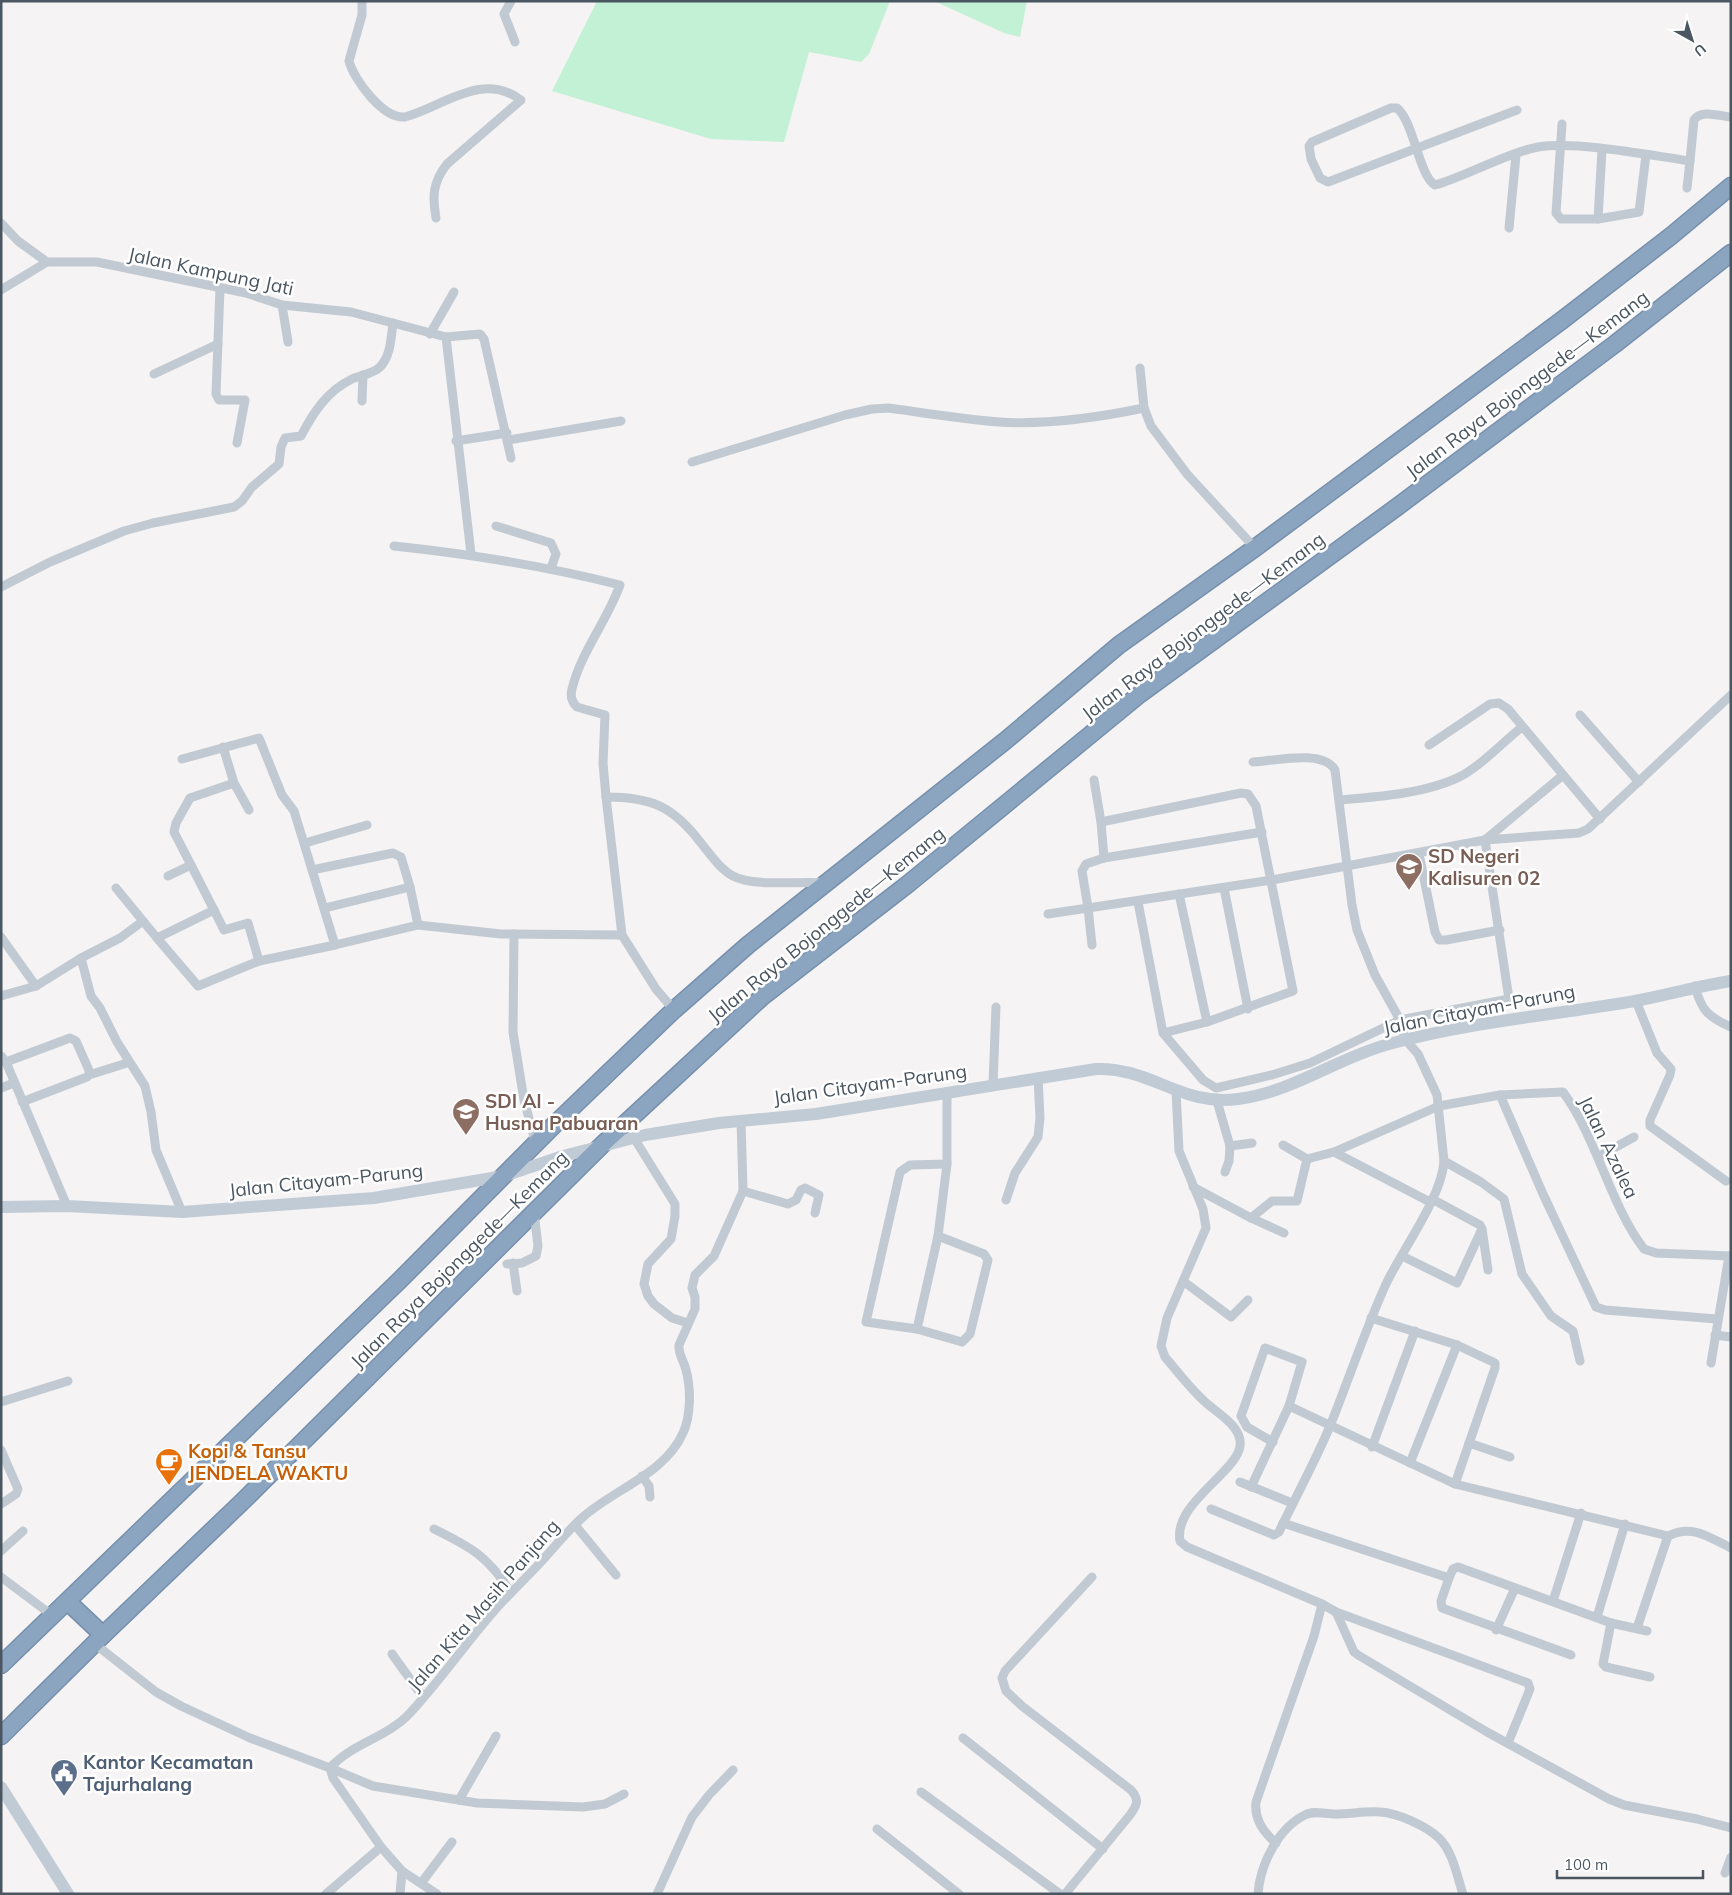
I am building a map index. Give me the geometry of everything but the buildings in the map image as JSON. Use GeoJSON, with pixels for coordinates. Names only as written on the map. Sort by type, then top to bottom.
{"type":"FeatureCollection","features":[{"type":"Feature","properties":{"kind":"highway","name":"Jalan Raya Bojonggede—Kemang"},"geometry":{"type":"LineString","coordinates":[[1,1665],[68,1602],[674,1010],[748,945],[1005,741],[1119,645],[1255,548],[1561,321],[1671,236],[1731,186]]}},
{"type":"Feature","properties":{"kind":"highway","name":"Jalan Raya Bojonggede—Kemang"},"geometry":{"type":"LineString","coordinates":[[1,1736],[99,1639],[229,1516],[603,1144],[762,997],[915,878],[1140,694],[1397,507],[1615,344],[1731,253]]}},
{"type":"Feature","properties":{"kind":"highway"},"geometry":{"type":"LineString","coordinates":[[68,1602],[99,1639]]}},
{"type":"Feature","properties":{"kind":"main road","name":"Jalan Citayam-Parung"},"geometry":{"type":"LineString","coordinates":[[1,1207],[67,1206],[182,1212],[374,1198],[504,1176],[603,1144],[634,1138],[741,1120],[816,1114],[993,1084],[1096,1069],[1119,1069],[1146,1077],[1176,1091],[1206,1100],[1238,1099],[1285,1087],[1315,1076],[1369,1049],[1405,1039],[1529,1016],[1636,1001],[1695,986],[1731,981]]}},
{"type":"Feature","properties":{"kind":"main road"},"geometry":{"type":"LineString","coordinates":[[1,1787],[68,1894]]}},
{"type":"Feature","properties":{"kind":"street"},"geometry":{"type":"LineString","coordinates":[[362,1],[362,14],[349,61],[360,83],[387,111],[396,116],[405,117],[458,96],[495,88],[505,90],[521,100],[447,164],[439,174],[434,186],[433,200],[436,218]]}},
{"type":"Feature","properties":{"kind":"street"},"geometry":{"type":"LineString","coordinates":[[511,1],[504,14],[515,42]]}},
{"type":"Feature","properties":{"kind":"street"},"geometry":{"type":"LineString","coordinates":[[1517,110],[1417,147],[1328,182],[1320,178],[1308,148],[1312,142],[1394,108],[1401,112],[1417,147],[1431,183],[1435,185],[1538,147],[1560,146],[1690,161]]}},
{"type":"Feature","properties":{"kind":"street"},"geometry":{"type":"LineString","coordinates":[[1688,188],[1694,120],[1697,115],[1731,117]]}},
{"type":"Feature","properties":{"kind":"street"},"geometry":{"type":"LineString","coordinates":[[1562,124],[1556,216],[1561,219],[1598,219],[1639,212],[1646,155]]}},
{"type":"Feature","properties":{"kind":"street"},"geometry":{"type":"LineString","coordinates":[[1598,219],[1602,150]]}},
{"type":"Feature","properties":{"kind":"street"},"geometry":{"type":"LineString","coordinates":[[1509,228],[1516,155]]}},
{"type":"Feature","properties":{"kind":"street"},"geometry":{"type":"LineString","coordinates":[[1,223],[18,240],[47,262],[1,290]]}},
{"type":"Feature","properties":{"kind":"street","name":"Jalan Kampung Jati"},"geometry":{"type":"LineString","coordinates":[[47,262],[97,262],[220,288],[282,305],[323,308],[393,323],[430,334],[446,337],[477,334],[483,336],[508,436]]}},
{"type":"Feature","properties":{"kind":"street"},"geometry":{"type":"LineString","coordinates":[[220,288],[216,394],[219,400],[245,400],[237,443]]}},
{"type":"Feature","properties":{"kind":"street"},"geometry":{"type":"LineString","coordinates":[[430,334],[454,292]]}},
{"type":"Feature","properties":{"kind":"street"},"geometry":{"type":"LineString","coordinates":[[282,305],[288,342]]}},
{"type":"Feature","properties":{"kind":"street"},"geometry":{"type":"LineString","coordinates":[[1,587],[50,562],[124,531],[153,522],[234,507],[242,501],[252,487],[279,464],[281,447],[285,438],[301,436],[309,418],[329,395],[342,384],[376,370],[385,359],[393,323]]}},
{"type":"Feature","properties":{"kind":"street"},"geometry":{"type":"LineString","coordinates":[[446,337],[456,440],[471,554]]}},
{"type":"Feature","properties":{"kind":"street"},"geometry":{"type":"LineString","coordinates":[[154,374],[218,344]]}},
{"type":"Feature","properties":{"kind":"street"},"geometry":{"type":"LineString","coordinates":[[1140,368],[1144,408],[1151,426],[1172,456],[1255,548]]}},
{"type":"Feature","properties":{"kind":"street"},"geometry":{"type":"LineString","coordinates":[[362,401],[363,375]]}},
{"type":"Feature","properties":{"kind":"street"},"geometry":{"type":"LineString","coordinates":[[692,462],[820,422],[872,409],[889,408],[1000,422],[1041,422],[1116,414],[1144,408]]}},
{"type":"Feature","properties":{"kind":"street"},"geometry":{"type":"LineString","coordinates":[[456,440],[508,436],[621,421]]}},
{"type":"Feature","properties":{"kind":"street"},"geometry":{"type":"LineString","coordinates":[[508,436],[512,458]]}},
{"type":"Feature","properties":{"kind":"street"},"geometry":{"type":"LineString","coordinates":[[496,526],[551,543],[556,554],[552,568]]}},
{"type":"Feature","properties":{"kind":"street"},"geometry":{"type":"LineString","coordinates":[[394,546],[471,554],[552,568],[620,585],[572,690],[572,700],[575,706],[605,715],[604,763],[606,797],[622,935],[651,983],[674,1010]]}},
{"type":"Feature","properties":{"kind":"street"},"geometry":{"type":"LineString","coordinates":[[1048,914],[1138,902],[1272,880],[1419,854],[1485,840],[1578,832],[1588,828],[1600,819],[1678,742],[1731,694]]}},
{"type":"Feature","properties":{"kind":"street"},"geometry":{"type":"LineString","coordinates":[[1430,745],[1494,702],[1508,709],[1600,819]]}},
{"type":"Feature","properties":{"kind":"street"},"geometry":{"type":"LineString","coordinates":[[1580,715],[1638,782]]}},
{"type":"Feature","properties":{"kind":"street"},"geometry":{"type":"LineString","coordinates":[[1340,800],[1403,792],[1453,779],[1469,771],[1522,727]]}},
{"type":"Feature","properties":{"kind":"street"},"geometry":{"type":"LineString","coordinates":[[182,759],[258,738],[282,795],[294,811],[335,945]]}},
{"type":"Feature","properties":{"kind":"street"},"geometry":{"type":"LineString","coordinates":[[223,747],[234,783],[249,810]]}},
{"type":"Feature","properties":{"kind":"street"},"geometry":{"type":"LineString","coordinates":[[1211,1509],[1275,1535],[1280,1532],[1292,1503],[1310,1473],[1371,1318],[1431,1200],[1444,1168],[1440,1106],[1428,1073],[1418,1054],[1405,1039],[1400,1020],[1375,975],[1361,942],[1352,905],[1335,770],[1324,760],[1316,758],[1253,762]]}},
{"type":"Feature","properties":{"kind":"street"},"geometry":{"type":"LineString","coordinates":[[1485,840],[1563,775]]}},
{"type":"Feature","properties":{"kind":"street"},"geometry":{"type":"LineString","coordinates":[[1094,780],[1101,822],[1104,858]]}},
{"type":"Feature","properties":{"kind":"street"},"geometry":{"type":"LineString","coordinates":[[234,783],[190,798],[176,823],[174,832],[226,930],[248,924],[259,961]]}},
{"type":"Feature","properties":{"kind":"street"},"geometry":{"type":"LineString","coordinates":[[1101,822],[1241,793],[1248,794],[1255,803],[1294,988],[1292,992],[1248,1009],[1163,1033]]}},
{"type":"Feature","properties":{"kind":"street"},"geometry":{"type":"LineString","coordinates":[[606,797],[632,797],[663,807],[679,818],[720,865],[735,877],[758,882],[826,883]]}},
{"type":"Feature","properties":{"kind":"street"},"geometry":{"type":"LineString","coordinates":[[305,843],[367,825]]}},
{"type":"Feature","properties":{"kind":"street"},"geometry":{"type":"LineString","coordinates":[[1092,945],[1082,867],[1086,864],[1104,858],[1262,832]]}},
{"type":"Feature","properties":{"kind":"street"},"geometry":{"type":"LineString","coordinates":[[1138,902],[1163,1033],[1203,1080],[1216,1088],[1272,1075],[1310,1063],[1400,1020],[1508,1000],[1500,930],[1485,840]]}},
{"type":"Feature","properties":{"kind":"street"},"geometry":{"type":"LineString","coordinates":[[312,870],[393,853],[400,857],[410,887],[418,924]]}},
{"type":"Feature","properties":{"kind":"street"},"geometry":{"type":"LineString","coordinates":[[1419,854],[1439,940],[1500,930]]}},
{"type":"Feature","properties":{"kind":"street"},"geometry":{"type":"LineString","coordinates":[[168,876],[191,865]]}},
{"type":"Feature","properties":{"kind":"street"},"geometry":{"type":"LineString","coordinates":[[325,908],[410,887]]}},
{"type":"Feature","properties":{"kind":"street"},"geometry":{"type":"LineString","coordinates":[[116,888],[198,986],[259,961],[335,945],[418,924],[514,934],[622,935]]}},
{"type":"Feature","properties":{"kind":"street"},"geometry":{"type":"LineString","coordinates":[[1224,888],[1248,1009]]}},
{"type":"Feature","properties":{"kind":"street"},"geometry":{"type":"LineString","coordinates":[[1179,894],[1207,1022]]}},
{"type":"Feature","properties":{"kind":"street"},"geometry":{"type":"LineString","coordinates":[[157,938],[214,910]]}},
{"type":"Feature","properties":{"kind":"street"},"geometry":{"type":"LineString","coordinates":[[1,996],[36,986],[81,958],[120,938],[143,922]]}},
{"type":"Feature","properties":{"kind":"street"},"geometry":{"type":"LineString","coordinates":[[514,934],[513,1032],[524,1100],[536,1144]]}},
{"type":"Feature","properties":{"kind":"street"},"geometry":{"type":"LineString","coordinates":[[1,937],[36,986]]}},
{"type":"Feature","properties":{"kind":"street"},"geometry":{"type":"LineString","coordinates":[[81,958],[91,996],[100,1008],[145,1086],[152,1112],[156,1150],[182,1212]]}},
{"type":"Feature","properties":{"kind":"street"},"geometry":{"type":"LineString","coordinates":[[1695,986],[1702,1008],[1718,1021],[1731,1027]]}},
{"type":"Feature","properties":{"kind":"street"},"geometry":{"type":"LineString","coordinates":[[1636,1001],[1657,1053],[1671,1068],[1670,1075],[1650,1120],[1650,1126],[1726,1181]]}},
{"type":"Feature","properties":{"kind":"street"},"geometry":{"type":"LineString","coordinates":[[993,1084],[996,1008]]}},
{"type":"Feature","properties":{"kind":"street"},"geometry":{"type":"LineString","coordinates":[[67,1206],[4,1059],[70,1038],[76,1041],[89,1070],[89,1076]]}},
{"type":"Feature","properties":{"kind":"street"},"geometry":{"type":"LineString","coordinates":[[22,1102],[127,1063]]}},
{"type":"Feature","properties":{"kind":"street"},"geometry":{"type":"LineString","coordinates":[[1006,1200],[1015,1174],[1038,1137],[1040,1118],[1038,1077]]}},
{"type":"Feature","properties":{"kind":"street"},"geometry":{"type":"LineString","coordinates":[[1,1088],[14,1083]]}},
{"type":"Feature","properties":{"kind":"street"},"geometry":{"type":"LineString","coordinates":[[1176,1091],[1179,1151],[1192,1187],[1203,1209],[1206,1228],[1167,1318],[1162,1340],[1163,1352],[1203,1400],[1233,1426],[1240,1444],[1237,1456],[1198,1498],[1183,1522],[1180,1541],[1187,1547],[1322,1604],[1336,1612],[1528,1683],[1530,1689],[1508,1743]]}},
{"type":"Feature","properties":{"kind":"street"},"geometry":{"type":"LineString","coordinates":[[917,1329],[938,1236],[948,1164],[948,1092]]}},
{"type":"Feature","properties":{"kind":"street","name":"Jalan Azalea"},"geometry":{"type":"LineString","coordinates":[[1307,1159],[1334,1152],[1440,1106],[1500,1095],[1563,1092],[1598,1157],[1630,1227],[1644,1249],[1656,1253],[1730,1256]]}},
{"type":"Feature","properties":{"kind":"street"},"geometry":{"type":"LineString","coordinates":[[1500,1095],[1543,1194],[1596,1307],[1605,1310],[1717,1320]]}},
{"type":"Feature","properties":{"kind":"street"},"geometry":{"type":"LineString","coordinates":[[1217,1101],[1230,1146],[1229,1161],[1225,1172]]}},
{"type":"Feature","properties":{"kind":"street","name":"Jalan Kita Masih Panjang"},"geometry":{"type":"LineString","coordinates":[[330,1768],[350,1751],[390,1730],[411,1712],[511,1593],[575,1525],[592,1509],[642,1476],[674,1448],[684,1432],[687,1421],[688,1380],[679,1351],[688,1322],[695,1309],[695,1297],[692,1288],[695,1275],[714,1256],[742,1191],[741,1120]]}},
{"type":"Feature","properties":{"kind":"street"},"geometry":{"type":"LineString","coordinates":[[1598,1157],[1634,1137]]}},
{"type":"Feature","properties":{"kind":"street"},"geometry":{"type":"LineString","coordinates":[[634,1138],[675,1204],[676,1210],[671,1239],[649,1262],[644,1284],[648,1296],[654,1304],[672,1318],[688,1322]]}},
{"type":"Feature","properties":{"kind":"street"},"geometry":{"type":"LineString","coordinates":[[1230,1146],[1252,1143]]}},
{"type":"Feature","properties":{"kind":"street"},"geometry":{"type":"LineString","coordinates":[[1252,1218],[1272,1201],[1297,1201],[1307,1159],[1284,1145]]}},
{"type":"Feature","properties":{"kind":"street"},"geometry":{"type":"LineString","coordinates":[[1334,1152],[1480,1225],[1488,1270]]}},
{"type":"Feature","properties":{"kind":"street"},"geometry":{"type":"LineString","coordinates":[[1444,1161],[1481,1182],[1504,1199],[1522,1274],[1548,1313],[1573,1331],[1580,1361]]}},
{"type":"Feature","properties":{"kind":"street"},"geometry":{"type":"LineString","coordinates":[[938,1236],[984,1254],[988,1264],[967,1339],[962,1342],[917,1329],[868,1323],[865,1320],[900,1172],[910,1165],[948,1164]]}},
{"type":"Feature","properties":{"kind":"street"},"geometry":{"type":"LineString","coordinates":[[1192,1187],[1284,1233]]}},
{"type":"Feature","properties":{"kind":"street"},"geometry":{"type":"LineString","coordinates":[[742,1191],[788,1204],[796,1200],[801,1190],[805,1188],[819,1195],[815,1213]]}},
{"type":"Feature","properties":{"kind":"street"},"geometry":{"type":"LineString","coordinates":[[517,1292],[510,1264],[527,1261],[536,1256],[538,1246],[534,1212]]}},
{"type":"Feature","properties":{"kind":"street"},"geometry":{"type":"LineString","coordinates":[[1402,1256],[1457,1283],[1482,1229]]}},
{"type":"Feature","properties":{"kind":"street"},"geometry":{"type":"LineString","coordinates":[[1711,1363],[1717,1320],[1730,1256]]}},
{"type":"Feature","properties":{"kind":"street"},"geometry":{"type":"LineString","coordinates":[[1183,1281],[1231,1317],[1248,1300]]}},
{"type":"Feature","properties":{"kind":"street"},"geometry":{"type":"LineString","coordinates":[[1371,1318],[1457,1345],[1490,1358],[1496,1365],[1455,1484]]}},
{"type":"Feature","properties":{"kind":"street"},"geometry":{"type":"LineString","coordinates":[[1372,1447],[1415,1332]]}},
{"type":"Feature","properties":{"kind":"street"},"geometry":{"type":"LineString","coordinates":[[1715,1335],[1731,1337]]}},
{"type":"Feature","properties":{"kind":"street"},"geometry":{"type":"LineString","coordinates":[[1410,1463],[1457,1345]]}},
{"type":"Feature","properties":{"kind":"street"},"geometry":{"type":"LineString","coordinates":[[1251,1487],[1273,1442],[1290,1406],[1302,1362],[1265,1348],[1241,1416],[1247,1427],[1273,1442]]}},
{"type":"Feature","properties":{"kind":"street"},"geometry":{"type":"LineString","coordinates":[[1,1402],[68,1380]]}},
{"type":"Feature","properties":{"kind":"street"},"geometry":{"type":"LineString","coordinates":[[1290,1406],[1330,1424],[1372,1447],[1455,1484],[1581,1513],[1668,1536],[1684,1530],[1691,1530],[1731,1548]]}},
{"type":"Feature","properties":{"kind":"street"},"geometry":{"type":"LineString","coordinates":[[1469,1442],[1510,1457]]}},
{"type":"Feature","properties":{"kind":"street"},"geometry":{"type":"LineString","coordinates":[[1,1450],[18,1489],[16,1494],[1,1504]]}},
{"type":"Feature","properties":{"kind":"street"},"geometry":{"type":"LineString","coordinates":[[642,1476],[649,1486],[650,1497]]}},
{"type":"Feature","properties":{"kind":"street"},"geometry":{"type":"LineString","coordinates":[[1240,1482],[1292,1503]]}},
{"type":"Feature","properties":{"kind":"street"},"geometry":{"type":"LineString","coordinates":[[1553,1601],[1581,1513]]}},
{"type":"Feature","properties":{"kind":"street"},"geometry":{"type":"LineString","coordinates":[[1283,1523],[1449,1578]]}},
{"type":"Feature","properties":{"kind":"street"},"geometry":{"type":"LineString","coordinates":[[1597,1618],[1625,1524]]}},
{"type":"Feature","properties":{"kind":"street"},"geometry":{"type":"LineString","coordinates":[[575,1525],[616,1575]]}},
{"type":"Feature","properties":{"kind":"street"},"geometry":{"type":"LineString","coordinates":[[434,1529],[465,1544],[488,1561],[498,1571],[511,1593]]}},
{"type":"Feature","properties":{"kind":"street"},"geometry":{"type":"LineString","coordinates":[[1,1551],[24,1532]]}},
{"type":"Feature","properties":{"kind":"street"},"geometry":{"type":"LineString","coordinates":[[1637,1628],[1668,1536]]}},
{"type":"Feature","properties":{"kind":"street"},"geometry":{"type":"LineString","coordinates":[[1571,1655],[1496,1630],[1441,1607],[1453,1568],[1458,1567],[1611,1623],[1647,1631]]}},
{"type":"Feature","properties":{"kind":"street"},"geometry":{"type":"LineString","coordinates":[[1,1577],[53,1616]]}},
{"type":"Feature","properties":{"kind":"street"},"geometry":{"type":"LineString","coordinates":[[1066,1894],[1138,1804],[1135,1794],[1022,1706],[1006,1691],[1002,1683],[1005,1671],[1092,1577]]}},
{"type":"Feature","properties":{"kind":"street"},"geometry":{"type":"LineString","coordinates":[[1496,1630],[1515,1588]]}},
{"type":"Feature","properties":{"kind":"street"},"geometry":{"type":"LineString","coordinates":[[1276,1843],[1258,1821],[1255,1814],[1256,1802],[1314,1636],[1322,1604]]}},
{"type":"Feature","properties":{"kind":"street"},"geometry":{"type":"LineString","coordinates":[[1336,1612],[1354,1652],[1358,1656],[1508,1743],[1624,1805],[1697,1819],[1731,1828]]}},
{"type":"Feature","properties":{"kind":"street"},"geometry":{"type":"LineString","coordinates":[[1611,1623],[1603,1664],[1606,1667],[1650,1677]]}},
{"type":"Feature","properties":{"kind":"street"},"geometry":{"type":"LineString","coordinates":[[99,1639],[156,1692],[181,1706],[250,1738],[373,1786],[459,1800],[535,1806],[583,1807],[605,1804],[624,1794]]}},
{"type":"Feature","properties":{"kind":"street"},"geometry":{"type":"LineString","coordinates":[[392,1654],[423,1697]]}},
{"type":"Feature","properties":{"kind":"street"},"geometry":{"type":"LineString","coordinates":[[459,1800],[496,1736]]}},
{"type":"Feature","properties":{"kind":"street"},"geometry":{"type":"LineString","coordinates":[[963,1738],[1103,1848]]}},
{"type":"Feature","properties":{"kind":"street"},"geometry":{"type":"LineString","coordinates":[[330,1768],[333,1778],[381,1847],[402,1871],[438,1894]]}},
{"type":"Feature","properties":{"kind":"street"},"geometry":{"type":"LineString","coordinates":[[657,1894],[692,1817],[709,1794],[732,1770]]}},
{"type":"Feature","properties":{"kind":"street"},"geometry":{"type":"LineString","coordinates":[[921,1792],[1060,1894]]}},
{"type":"Feature","properties":{"kind":"street"},"geometry":{"type":"LineString","coordinates":[[1258,1894],[1259,1881],[1276,1843],[1291,1825],[1310,1812],[1391,1814],[1427,1830],[1441,1841],[1449,1854],[1463,1894]]}},
{"type":"Feature","properties":{"kind":"street"},"geometry":{"type":"LineString","coordinates":[[877,1829],[959,1894]]}},
{"type":"Feature","properties":{"kind":"street"},"geometry":{"type":"LineString","coordinates":[[422,1882],[452,1842]]}},
{"type":"Feature","properties":{"kind":"street"},"geometry":{"type":"LineString","coordinates":[[326,1894],[381,1847]]}},
{"type":"Feature","properties":{"kind":"street"},"geometry":{"type":"LineString","coordinates":[[1725,1872],[1731,1857]]}},
{"type":"Feature","properties":{"kind":"street"},"geometry":{"type":"LineString","coordinates":[[400,1894],[402,1871]]}},
{"type":"Feature","properties":{"kind":"green space"},"geometry":{"type":"Polygon","coordinates":[[[597,1],[890,1],[869,54],[861,62],[809,52],[784,142],[711,139],[552,91],[597,1]]]}},
{"type":"Feature","properties":{"kind":"green space"},"geometry":{"type":"Polygon","coordinates":[[[934,1],[1027,1],[1020,37],[1004,33],[934,1]]]}},
{"type":"Feature","properties":{"kind":"place","name":"SD Negeri Kalisuren 02"},"geometry":{"type":"Point","coordinates":[1409,891]}},
{"type":"Feature","properties":{"kind":"place","name":"SDI Al - Husna Pabuaran"},"geometry":{"type":"Point","coordinates":[466,1136]}},
{"type":"Feature","properties":{"kind":"place","name":"Kopi & Tansu JENDELA WAKTU"},"geometry":{"type":"Point","coordinates":[169,1486]}},
{"type":"Feature","properties":{"kind":"place","name":"Kantor Kecamatan Tajurhalang"},"geometry":{"type":"Point","coordinates":[64,1797]}}]}
